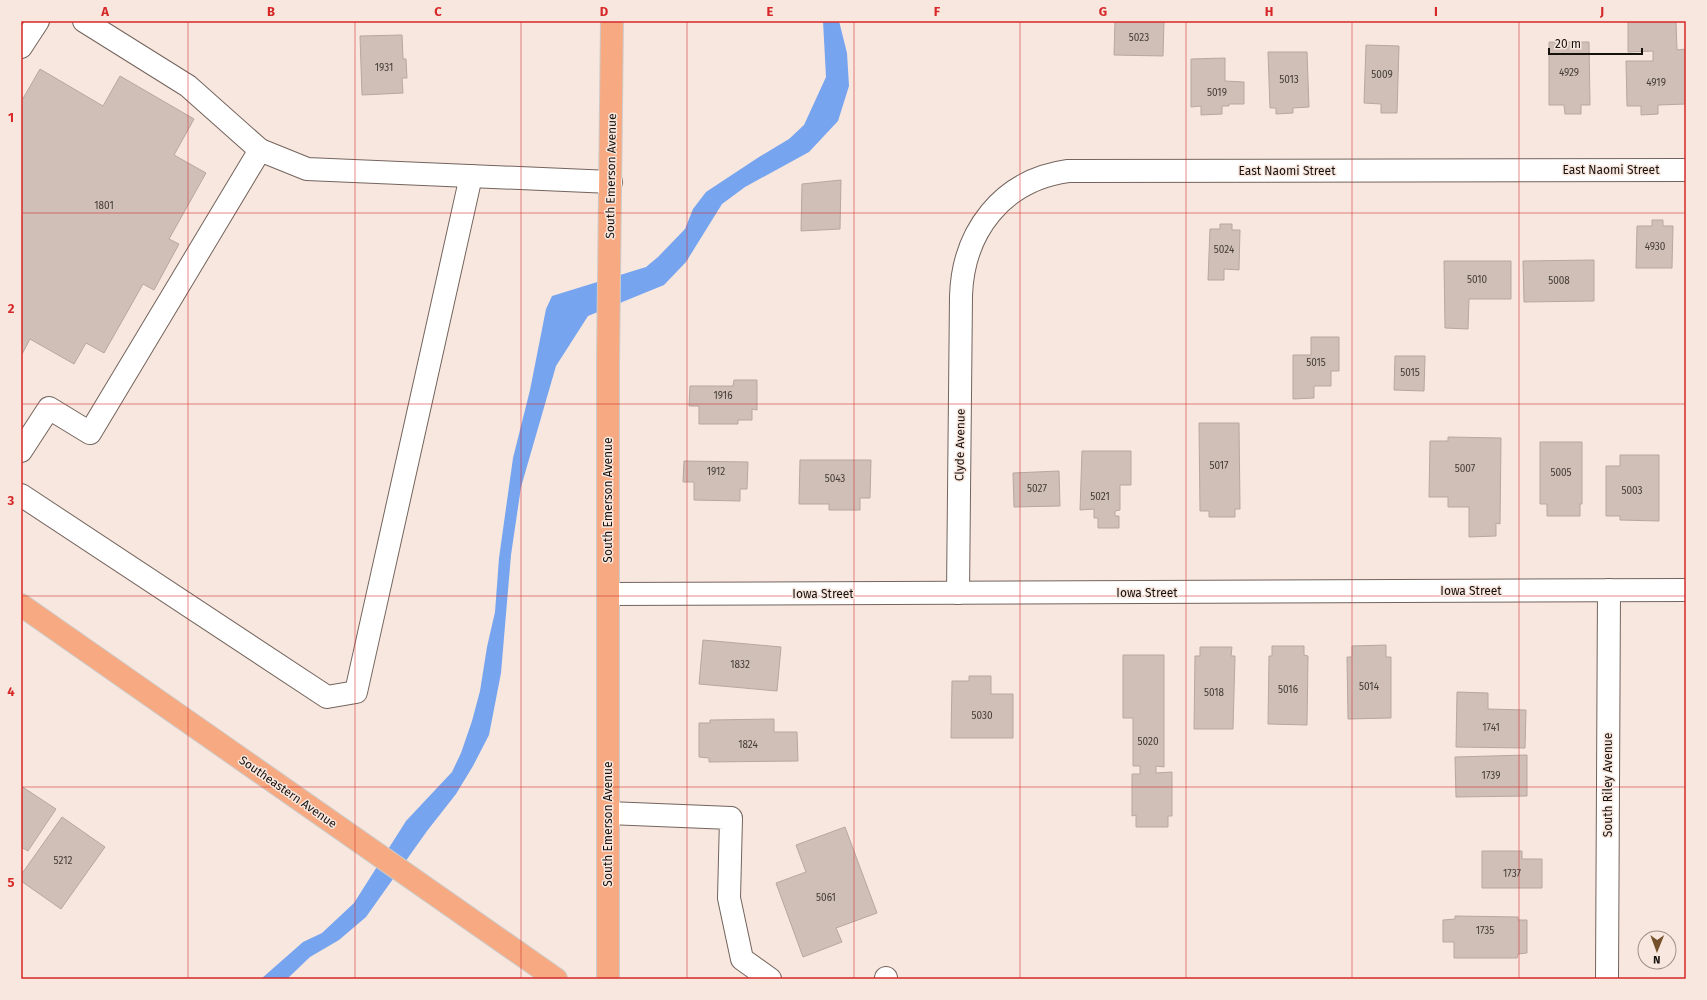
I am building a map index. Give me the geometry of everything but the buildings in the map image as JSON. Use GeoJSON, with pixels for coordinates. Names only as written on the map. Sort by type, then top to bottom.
{"type":"FeatureCollection","features":[{"type":"Feature","properties":{"kind":"main road","name":"South Emerson Avenue"},"geometry":{"type":"LineString","coordinates":[[608,979],[608,362],[612,21]]}},
{"type":"Feature","properties":{"kind":"main road","name":"Southeastern Avenue"},"geometry":{"type":"LineString","coordinates":[[21,605],[556,979]]}},
{"type":"Feature","properties":{"kind":"street"},"geometry":{"type":"LineString","coordinates":[[21,47],[38,21]]}},
{"type":"Feature","properties":{"kind":"street"},"geometry":{"type":"LineString","coordinates":[[84,21],[188,86],[260,150],[307,169],[610,182]]}},
{"type":"Feature","properties":{"kind":"street"},"geometry":{"type":"LineString","coordinates":[[21,451],[49,408],[90,433],[260,150]]}},
{"type":"Feature","properties":{"kind":"street","name":"East Naomi Street"},"geometry":{"type":"LineString","coordinates":[[962,296],[964,266],[974,236],[981,225],[1001,202],[1012,193],[1026,184],[1054,173],[1068,171],[1686,170]]}},
{"type":"Feature","properties":{"kind":"street"},"geometry":{"type":"LineString","coordinates":[[21,495],[327,697],[356,692],[471,176]]}},
{"type":"Feature","properties":{"kind":"street","name":"Clyde Avenue"},"geometry":{"type":"LineString","coordinates":[[958,593],[962,296]]}},
{"type":"Feature","properties":{"kind":"street","name":"South Riley Avenue"},"geometry":{"type":"LineString","coordinates":[[1607,979],[1609,590]]}},
{"type":"Feature","properties":{"kind":"street","name":"Iowa Street"},"geometry":{"type":"LineString","coordinates":[[608,594],[1686,590]]}},
{"type":"Feature","properties":{"kind":"street"},"geometry":{"type":"LineString","coordinates":[[608,813],[731,818],[729,898],[742,959],[770,979]]}},
{"type":"Feature","properties":{"kind":"water"},"geometry":{"type":"Polygon","coordinates":[[[823,21],[839,21],[847,53],[849,86],[838,121],[809,152],[745,187],[722,204],[686,262],[664,285],[588,316],[556,366],[521,487],[511,555],[501,673],[489,735],[473,766],[456,794],[427,831],[366,917],[339,940],[310,957],[287,979],[261,979],[303,942],[322,933],[354,903],[406,821],[452,772],[461,753],[480,691],[487,647],[495,612],[499,558],[513,458],[530,390],[546,309],[552,296],[646,267],[658,257],[685,229],[693,209],[706,192],[789,139],[804,125],[826,77],[823,21]]]}}]}
